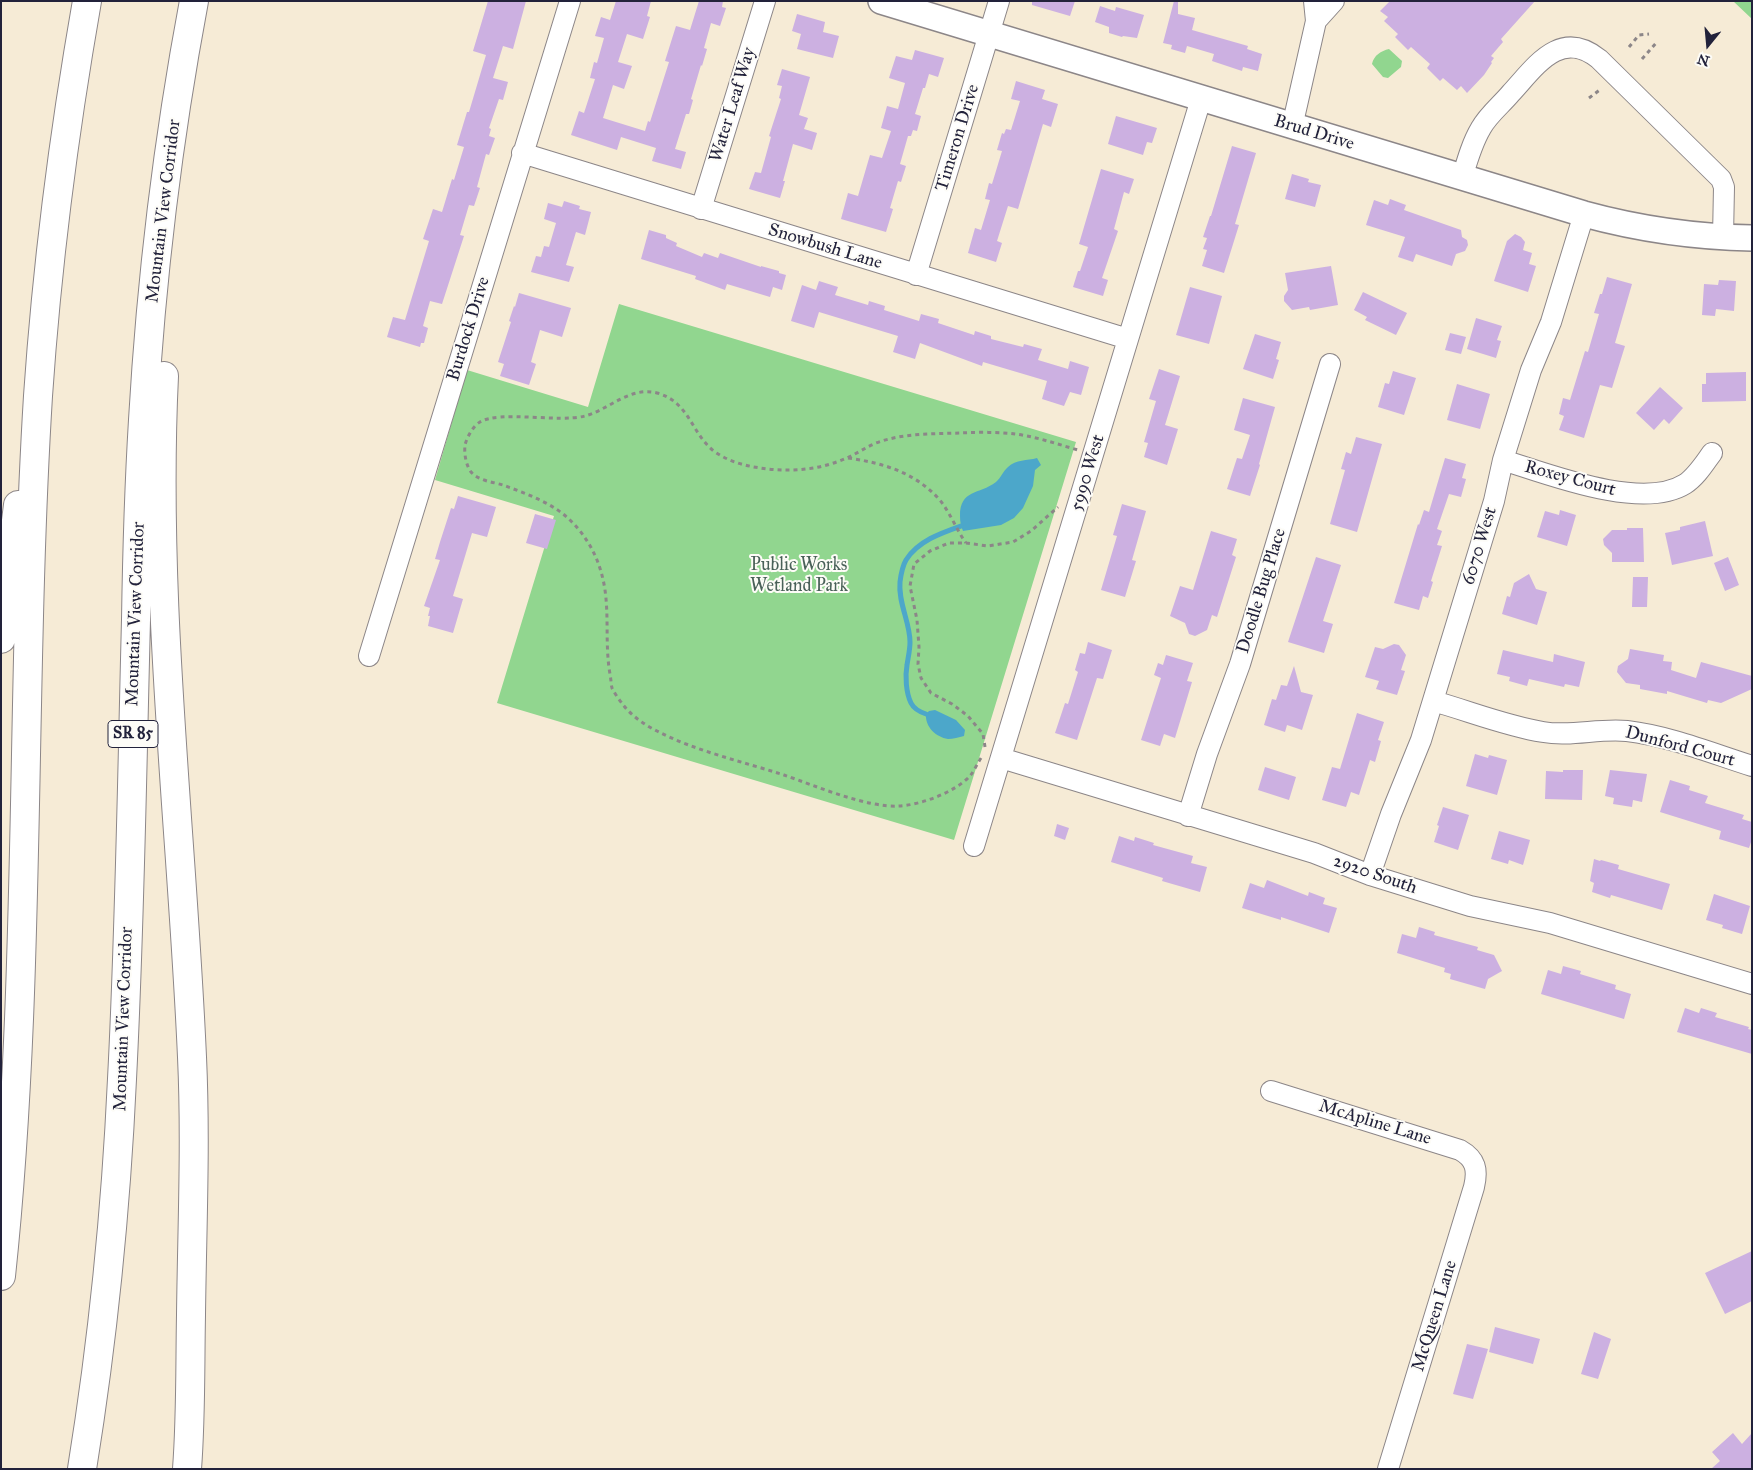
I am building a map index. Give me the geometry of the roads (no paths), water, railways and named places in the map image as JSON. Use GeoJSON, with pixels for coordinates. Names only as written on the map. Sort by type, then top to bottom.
{"type":"FeatureCollection","features":[{"type":"Feature","properties":{"kind":"highway"},"geometry":{"type":"LineString","coordinates":[[1,1276],[18,1059],[32,518],[38,398],[46,302],[59,188],[87,1]]}},
{"type":"Feature","properties":{"kind":"highway","name":"Mountain View Corridor"},"geometry":{"type":"LineString","coordinates":[[82,1469],[96,1375],[108,1273],[122,1079],[139,489],[147,360],[155,269],[166,179],[194,1]]}},
{"type":"Feature","properties":{"kind":"highway"},"geometry":{"type":"LineString","coordinates":[[187,1469],[190,1418],[194,1113],[164,594],[162,474],[163,397],[170,271],[200,1]]}},
{"type":"Feature","properties":{"kind":"highway"},"geometry":{"type":"LineString","coordinates":[[1,639],[18,499],[38,398]]}},
{"type":"Feature","properties":{"kind":"main road","name":"Brud Drive"},"geometry":{"type":"LineString","coordinates":[[881,1],[1584,214],[1653,230],[1752,238]]}},
{"type":"Feature","properties":{"kind":"street","name":"Burdock Drive"},"geometry":{"type":"LineString","coordinates":[[369,656],[570,1]]}},
{"type":"Feature","properties":{"kind":"street","name":"Water Leaf Way"},"geometry":{"type":"LineString","coordinates":[[701,209],[766,1]]}},
{"type":"Feature","properties":{"kind":"street","name":"Timeron Drive"},"geometry":{"type":"LineString","coordinates":[[916,275],[999,1]]}},
{"type":"Feature","properties":{"kind":"street"},"geometry":{"type":"LineString","coordinates":[[1292,127],[1316,21],[1314,1]]}},
{"type":"Feature","properties":{"kind":"street"},"geometry":{"type":"LineString","coordinates":[[1316,21],[1334,1]]}},
{"type":"Feature","properties":{"kind":"street"},"geometry":{"type":"LineString","coordinates":[[1462,178],[1469,154],[1481,126],[1543,58],[1557,50],[1567,48],[1584,49],[1599,59],[1721,179],[1724,187],[1723,237]]}},
{"type":"Feature","properties":{"kind":"street","name":"5990 West"},"geometry":{"type":"LineString","coordinates":[[974,846],[1201,99]]}},
{"type":"Feature","properties":{"kind":"street","name":"Snowbush Lane"},"geometry":{"type":"LineString","coordinates":[[522,153],[1128,339]]}},
{"type":"Feature","properties":{"kind":"street","name":"6070 West"},"geometry":{"type":"LineString","coordinates":[[1370,875],[1391,814],[1415,758],[1494,501],[1503,460],[1531,370],[1551,322],[1584,214]]}},
{"type":"Feature","properties":{"kind":"street","name":"Doodle Bug Place"},"geometry":{"type":"LineString","coordinates":[[1188,816],[1207,754],[1240,664],[1330,364]]}},
{"type":"Feature","properties":{"kind":"street","name":"Roxey Court"},"geometry":{"type":"LineString","coordinates":[[1503,460],[1602,490],[1633,494],[1670,490],[1683,485],[1697,473],[1712,453]]}},
{"type":"Feature","properties":{"kind":"street","name":"Dunford Court"},"geometry":{"type":"LineString","coordinates":[[1433,701],[1546,733],[1558,734],[1613,730],[1640,733],[1752,766]]}},
{"type":"Feature","properties":{"kind":"street","name":"2920 South"},"geometry":{"type":"LineString","coordinates":[[1001,758],[1314,854],[1370,875],[1470,906],[1550,923],[1752,984]]}},
{"type":"Feature","properties":{"kind":"street","name":"McApline Lane"},"geometry":{"type":"LineString","coordinates":[[1271,1091],[1460,1150],[1467,1154],[1474,1162]]}},
{"type":"Feature","properties":{"kind":"street","name":"McQueen Lane"},"geometry":{"type":"LineString","coordinates":[[1388,1469],[1474,1187],[1476,1176],[1474,1162]]}},
{"type":"Feature","properties":{"kind":"water"},"geometry":{"type":"Polygon","coordinates":[[[1037,458],[1041,465],[1035,470],[1033,486],[1023,508],[1014,518],[1001,525],[963,531],[960,520],[961,507],[967,497],[996,482],[1011,464],[1037,458]]]}},
{"type":"Feature","properties":{"kind":"water"},"geometry":{"type":"Polygon","coordinates":[[[935,710],[956,720],[965,730],[964,736],[948,739],[932,731],[927,723],[926,714],[929,711],[935,710]]]}},
{"type":"Feature","properties":{"kind":"waterway"},"geometry":{"type":"LineString","coordinates":[[926,714],[917,710],[912,705],[907,689],[906,674],[910,642],[900,590],[901,573],[911,553],[923,543],[961,526]]}},
{"type":"Feature","properties":{"kind":"park label","name":"Public Works Wetland Park"},"geometry":{"type":"Point","coordinates":[799,576]}}]}
